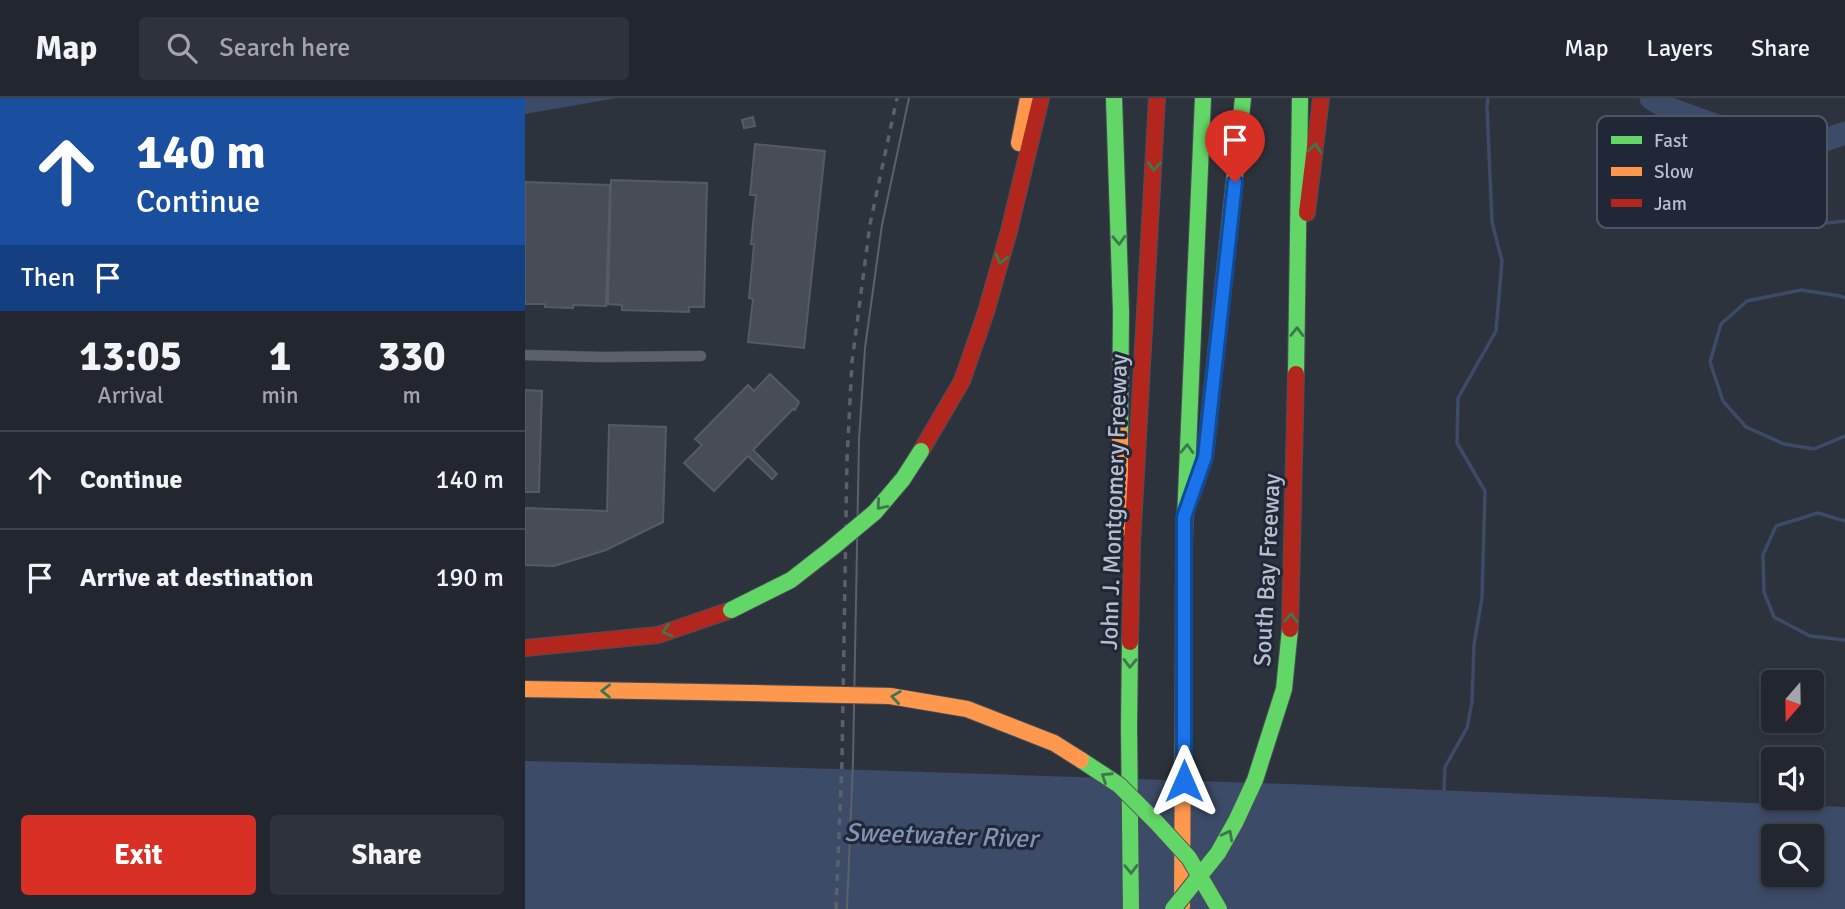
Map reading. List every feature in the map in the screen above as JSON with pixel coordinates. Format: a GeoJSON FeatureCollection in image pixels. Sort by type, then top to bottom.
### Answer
{"type":"FeatureCollection","features":[{"type":"Feature","properties":{"kind":"highway"},"geometry":{"type":"LineString","coordinates":[[1009,231],[1013,169],[1028,98]]}},
{"type":"Feature","properties":{"kind":"highway"},"geometry":{"type":"LineString","coordinates":[[525,648],[658,635],[731,610],[791,580],[875,512],[903,479],[963,381],[1009,231],[1041,98]]}},
{"type":"Feature","properties":{"kind":"highway"},"geometry":{"type":"LineString","coordinates":[[1114,98],[1121,312],[1120,501],[1132,544]]}},
{"type":"Feature","properties":{"kind":"highway","name":"John J. Montgomery Freeway"},"geometry":{"type":"LineString","coordinates":[[1131,909],[1129,727],[1132,544],[1157,98]]}},
{"type":"Feature","properties":{"kind":"highway"},"geometry":{"type":"LineString","coordinates":[[1182,909],[1184,517],[1203,98]]}},
{"type":"Feature","properties":{"kind":"highway"},"geometry":{"type":"LineString","coordinates":[[1184,517],[1205,457],[1243,98]]}},
{"type":"Feature","properties":{"kind":"highway"},"geometry":{"type":"LineString","coordinates":[[1298,289],[1300,98]]}},
{"type":"Feature","properties":{"kind":"highway"},"geometry":{"type":"LineString","coordinates":[[1298,289],[1321,98]]}},
{"type":"Feature","properties":{"kind":"highway","name":"South Bay Freeway"},"geometry":{"type":"LineString","coordinates":[[1173,909],[1218,853],[1236,821],[1255,780],[1284,689],[1291,624],[1298,289]]}},
{"type":"Feature","properties":{"kind":"highway"},"geometry":{"type":"LineString","coordinates":[[525,689],[890,696],[967,709],[1054,743],[1118,785],[1157,822],[1189,858],[1219,909]]}},
{"type":"Feature","properties":{"kind":"street"},"geometry":{"type":"LineString","coordinates":[[525,355],[701,356]]}},
{"type":"Feature","properties":{"kind":"water"},"geometry":{"type":"Polygon","coordinates":[[[525,98],[616,98],[525,114],[525,98]]]}},
{"type":"Feature","properties":{"kind":"water","name":"Sweetwater River"},"geometry":{"type":"Polygon","coordinates":[[[525,761],[1289,784],[1761,804],[1761,810],[1824,810],[1824,806],[1845,807],[1845,909],[525,909],[525,761]]]}},
{"type":"Feature","properties":{"kind":"building"},"geometry":{"type":"Polygon","coordinates":[[[753,117],[755,126],[744,128],[742,120],[753,117]]]}},
{"type":"Feature","properties":{"kind":"building"},"geometry":{"type":"Polygon","coordinates":[[[755,144],[825,151],[804,348],[748,342],[753,299],[749,298],[756,195],[750,195],[755,144]]]}},
{"type":"Feature","properties":{"kind":"building"},"geometry":{"type":"Polygon","coordinates":[[[611,180],[707,183],[704,307],[689,307],[689,312],[622,310],[622,305],[608,304],[611,180]]]}},
{"type":"Feature","properties":{"kind":"building"},"geometry":{"type":"Polygon","coordinates":[[[525,182],[610,185],[606,306],[573,305],[573,308],[525,304],[525,182]]]}},
{"type":"Feature","properties":{"kind":"building"},"geometry":{"type":"Polygon","coordinates":[[[770,374],[799,402],[795,410],[793,409],[753,450],[777,474],[772,479],[748,456],[714,491],[684,463],[702,445],[695,439],[748,385],[754,391],[770,374]]]}},
{"type":"Feature","properties":{"kind":"building"},"geometry":{"type":"Polygon","coordinates":[[[525,390],[542,391],[539,492],[525,492],[525,390]]]}},
{"type":"Feature","properties":{"kind":"building"},"geometry":{"type":"Polygon","coordinates":[[[609,425],[666,427],[663,522],[606,550],[554,566],[525,565],[525,508],[607,511],[609,425]]]}},
{"type":"Feature","properties":{"kind":"waterway"},"geometry":{"type":"LineString","coordinates":[[1444,790],[1445,767],[1467,728],[1472,702],[1474,645],[1482,598],[1485,491],[1457,443],[1458,398],[1496,331],[1502,261],[1492,222],[1488,98]]}},
{"type":"Feature","properties":{"kind":"waterway"},"geometry":{"type":"LineString","coordinates":[[1651,98],[1665,107],[1690,116]]}},
{"type":"Feature","properties":{"kind":"waterway"},"geometry":{"type":"LineString","coordinates":[[1827,139],[1845,133]]}},
{"type":"Feature","properties":{"kind":"waterway"},"geometry":{"type":"LineString","coordinates":[[1827,223],[1845,221]]}},
{"type":"Feature","properties":{"kind":"waterway"},"geometry":{"type":"LineString","coordinates":[[1845,298],[1801,290],[1747,301],[1721,324],[1710,362],[1723,401],[1746,427],[1784,444],[1814,449],[1845,436]]}},
{"type":"Feature","properties":{"kind":"waterway"},"geometry":{"type":"LineString","coordinates":[[1845,521],[1818,513],[1776,526],[1763,555],[1764,592],[1774,617],[1810,636],[1845,640]]}},
{"type":"Feature","properties":{"kind":"tram line"},"geometry":{"type":"LineString","coordinates":[[847,909],[853,761],[859,440],[865,348],[882,225],[909,98]]}},
{"type":"Feature","properties":{"kind":"railway"},"geometry":{"type":"LineString","coordinates":[[836,909],[842,761],[847,460],[852,362],[870,224],[897,98]]}},
{"type":"Feature","properties":{"kind":"traffic: fast"},"geometry":{"type":"LineString","coordinates":[[1114,98],[1121,312],[1120,434]]}},
{"type":"Feature","properties":{"kind":"traffic: fast"},"geometry":{"type":"LineString","coordinates":[[1184,543],[1203,98]]}},
{"type":"Feature","properties":{"kind":"traffic: fast"},"geometry":{"type":"LineString","coordinates":[[1191,497],[1205,457],[1243,98]]}},
{"type":"Feature","properties":{"kind":"traffic: fast"},"geometry":{"type":"LineString","coordinates":[[1296,374],[1300,98]]}},
{"type":"Feature","properties":{"kind":"traffic: fast"},"geometry":{"type":"LineString","coordinates":[[731,610],[791,580],[832,548],[875,512],[903,479],[921,451]]}},
{"type":"Feature","properties":{"kind":"traffic: fast"},"geometry":{"type":"LineString","coordinates":[[1173,909],[1218,853],[1255,780],[1284,689],[1290,629]]}},
{"type":"Feature","properties":{"kind":"traffic: fast"},"geometry":{"type":"LineString","coordinates":[[1130,642],[1131,909]]}},
{"type":"Feature","properties":{"kind":"traffic: fast"},"geometry":{"type":"LineString","coordinates":[[1081,760],[1119,785],[1157,823],[1189,858],[1219,909]]}},
{"type":"Feature","properties":{"kind":"traffic: slow"},"geometry":{"type":"LineString","coordinates":[[1019,143],[1028,98]]}},
{"type":"Feature","properties":{"kind":"traffic: slow"},"geometry":{"type":"LineString","coordinates":[[1120,434],[1120,501],[1127,527]]}},
{"type":"Feature","properties":{"kind":"traffic: slow"},"geometry":{"type":"LineString","coordinates":[[1182,906],[1184,543]]}},
{"type":"Feature","properties":{"kind":"traffic: slow"},"geometry":{"type":"LineString","coordinates":[[525,689],[699,692]]}},
{"type":"Feature","properties":{"kind":"traffic: slow"},"geometry":{"type":"LineString","coordinates":[[699,692],[890,696],[967,709],[1054,743],[1081,760]]}},
{"type":"Feature","properties":{"kind":"traffic: jam"},"geometry":{"type":"LineString","coordinates":[[921,451],[962,381],[986,312],[1009,231],[1041,98]]}},
{"type":"Feature","properties":{"kind":"traffic: jam"},"geometry":{"type":"LineString","coordinates":[[1130,642],[1132,544],[1157,98]]}},
{"type":"Feature","properties":{"kind":"traffic: jam"},"geometry":{"type":"LineString","coordinates":[[1307,213],[1321,98]]}},
{"type":"Feature","properties":{"kind":"traffic: jam"},"geometry":{"type":"LineString","coordinates":[[1290,629],[1296,374]]}},
{"type":"Feature","properties":{"kind":"traffic: jam"},"geometry":{"type":"LineString","coordinates":[[525,648],[658,635],[731,610]]}},
{"type":"Feature","properties":{"kind":"route"},"geometry":{"type":"LineString","coordinates":[[1184,781],[1184,517],[1205,457],[1235,182]]}}]}
